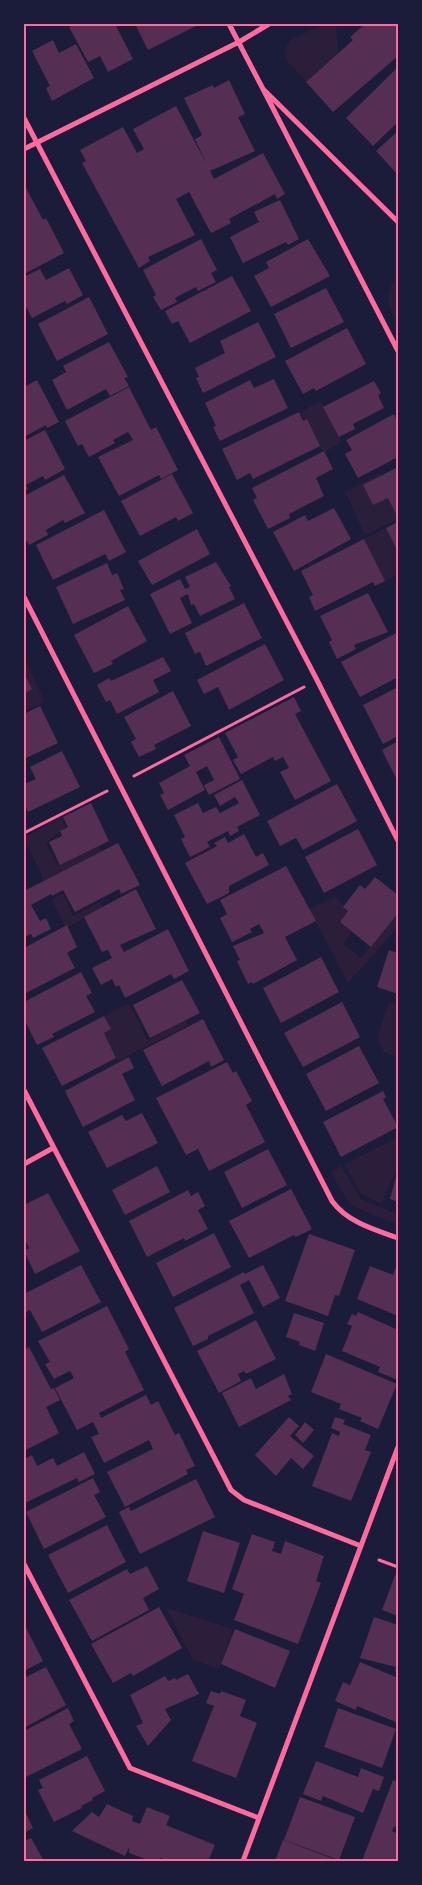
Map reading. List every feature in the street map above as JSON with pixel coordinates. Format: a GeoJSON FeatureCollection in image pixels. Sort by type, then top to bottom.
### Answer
{"type":"FeatureCollection","features":[{"type":"Feature","properties":{"kind":"street"},"geometry":{"type":"LineString","coordinates":[[229,24],[398,351]]}},
{"type":"Feature","properties":{"kind":"street"},"geometry":{"type":"LineString","coordinates":[[24,149],[239,42],[269,24]]}},
{"type":"Feature","properties":{"kind":"street"},"geometry":{"type":"LineString","coordinates":[[263,89],[398,222]]}},
{"type":"Feature","properties":{"kind":"street"},"geometry":{"type":"LineString","coordinates":[[24,118],[318,680],[398,841]]}},
{"type":"Feature","properties":{"kind":"street"},"geometry":{"type":"LineString","coordinates":[[24,597],[332,1202],[339,1211],[350,1218],[398,1238]]}},
{"type":"Feature","properties":{"kind":"street"},"geometry":{"type":"LineString","coordinates":[[24,1090],[231,1490],[244,1500],[360,1546]]}},
{"type":"Feature","properties":{"kind":"street"},"geometry":{"type":"LineString","coordinates":[[24,1164],[53,1148]]}},
{"type":"Feature","properties":{"kind":"street"},"geometry":{"type":"LineString","coordinates":[[243,1861],[398,1446]]}},
{"type":"Feature","properties":{"kind":"street"},"geometry":{"type":"LineString","coordinates":[[24,1564],[130,1768],[259,1818]]}},
{"type":"Feature","properties":{"kind":"path"},"geometry":{"type":"LineString","coordinates":[[24,833],[318,680]]}},
{"type":"Feature","properties":{"kind":"path"},"geometry":{"type":"LineString","coordinates":[[379,1560],[398,1567]]}},
{"type":"Feature","properties":{"kind":"shaded area"},"geometry":{"type":"Polygon","coordinates":[[[325,24],[336,24],[338,53],[306,82],[286,60],[284,49],[292,39],[325,24]]]}},
{"type":"Feature","properties":{"kind":"shaded area"},"geometry":{"type":"Polygon","coordinates":[[[398,276],[398,324],[389,305],[388,294],[398,276]]]}},
{"type":"Feature","properties":{"kind":"shaded area"},"geometry":{"type":"Polygon","coordinates":[[[321,401],[342,442],[323,453],[300,412],[321,401]]]}},
{"type":"Feature","properties":{"kind":"shaded area"},"geometry":{"type":"Polygon","coordinates":[[[379,474],[381,476],[363,486],[373,505],[388,498],[396,514],[398,513],[398,519],[365,535],[345,492],[379,474]]]}},
{"type":"Feature","properties":{"kind":"shaded area"},"geometry":{"type":"Polygon","coordinates":[[[386,528],[398,552],[398,574],[385,581],[364,539],[386,528]]]}},
{"type":"Feature","properties":{"kind":"shaded area"},"geometry":{"type":"Polygon","coordinates":[[[24,660],[45,702],[24,712],[24,660]]]}},
{"type":"Feature","properties":{"kind":"shaded area"},"geometry":{"type":"Polygon","coordinates":[[[61,817],[65,827],[46,843],[58,866],[99,846],[102,851],[44,881],[24,838],[61,817]]]}},
{"type":"Feature","properties":{"kind":"shaded area"},"geometry":{"type":"Polygon","coordinates":[[[63,894],[73,916],[100,902],[103,908],[66,928],[51,899],[63,894]]]}},
{"type":"Feature","properties":{"kind":"shaded area"},"geometry":{"type":"Polygon","coordinates":[[[334,897],[349,909],[340,922],[352,932],[343,944],[361,958],[398,913],[398,927],[348,983],[309,909],[334,897]]]}},
{"type":"Feature","properties":{"kind":"shaded area"},"geometry":{"type":"Polygon","coordinates":[[[389,1002],[398,1005],[398,1057],[384,1052],[377,1038],[389,1002]]]}},
{"type":"Feature","properties":{"kind":"shaded area"},"geometry":{"type":"Polygon","coordinates":[[[129,1003],[148,1040],[186,1020],[189,1025],[118,1061],[104,1033],[111,1029],[104,1016],[129,1003]]]}},
{"type":"Feature","properties":{"kind":"shaded area"},"geometry":{"type":"Polygon","coordinates":[[[398,1137],[398,1167],[381,1204],[360,1193],[345,1164],[398,1137]]]}},
{"type":"Feature","properties":{"kind":"shaded area"},"geometry":{"type":"Polygon","coordinates":[[[341,1166],[361,1199],[398,1214],[398,1225],[354,1207],[348,1201],[330,1172],[341,1166]]]}},
{"type":"Feature","properties":{"kind":"shaded area"},"geometry":{"type":"Polygon","coordinates":[[[166,1608],[233,1629],[219,1669],[193,1660],[166,1608]]]}},
{"type":"Feature","properties":{"kind":"building"},"geometry":{"type":"Polygon","coordinates":[[[76,24],[115,24],[133,59],[108,72],[100,56],[88,62],[69,27],[76,24]]]}},
{"type":"Feature","properties":{"kind":"building"},"geometry":{"type":"Polygon","coordinates":[[[135,24],[195,24],[196,26],[148,50],[135,24]]]}},
{"type":"Feature","properties":{"kind":"building"},"geometry":{"type":"Polygon","coordinates":[[[365,24],[398,24],[398,56],[333,112],[306,82],[353,40],[350,37],[365,24]]]}},
{"type":"Feature","properties":{"kind":"building"},"geometry":{"type":"Polygon","coordinates":[[[53,40],[59,53],[76,44],[94,78],[52,101],[46,88],[50,86],[32,51],[53,40]]]}},
{"type":"Feature","properties":{"kind":"building"},"geometry":{"type":"Polygon","coordinates":[[[398,67],[398,122],[373,146],[346,118],[398,67]]]}},
{"type":"Feature","properties":{"kind":"building"},"geometry":{"type":"Polygon","coordinates":[[[229,80],[245,114],[238,117],[255,151],[210,171],[214,179],[263,153],[285,194],[277,199],[275,194],[229,219],[231,223],[211,233],[189,192],[176,199],[195,235],[148,257],[150,261],[139,268],[82,163],[86,161],[80,150],[123,127],[137,153],[144,149],[133,129],[176,106],[207,165],[195,139],[202,135],[184,98],[213,85],[214,88],[229,80]]]}},
{"type":"Feature","properties":{"kind":"building"},"geometry":{"type":"Polygon","coordinates":[[[398,131],[398,175],[376,151],[398,131]]]}},
{"type":"Feature","properties":{"kind":"building"},"geometry":{"type":"Polygon","coordinates":[[[26,188],[43,220],[46,218],[64,253],[24,274],[24,190],[26,188]]]}},
{"type":"Feature","properties":{"kind":"building"},"geometry":{"type":"Polygon","coordinates":[[[280,200],[299,239],[288,245],[286,242],[243,263],[230,237],[259,222],[254,212],[280,200]]]}},
{"type":"Feature","properties":{"kind":"building"},"geometry":{"type":"Polygon","coordinates":[[[201,239],[217,270],[211,273],[216,282],[198,291],[196,287],[175,298],[177,302],[161,310],[153,297],[156,295],[143,270],[201,239]]]}},
{"type":"Feature","properties":{"kind":"building"},"geometry":{"type":"Polygon","coordinates":[[[308,239],[330,276],[271,307],[254,276],[269,268],[266,262],[308,239]]]}},
{"type":"Feature","properties":{"kind":"building"},"geometry":{"type":"Polygon","coordinates":[[[69,268],[83,295],[67,304],[65,301],[32,318],[24,303],[24,277],[40,269],[46,280],[69,268]]]}},
{"type":"Feature","properties":{"kind":"building"},"geometry":{"type":"Polygon","coordinates":[[[232,276],[251,311],[190,343],[178,321],[172,324],[165,311],[232,276]]]}},
{"type":"Feature","properties":{"kind":"building"},"geometry":{"type":"Polygon","coordinates":[[[326,288],[344,322],[291,348],[274,314],[326,288]]]}},
{"type":"Feature","properties":{"kind":"building"},"geometry":{"type":"Polygon","coordinates":[[[89,297],[108,334],[57,361],[38,324],[89,297]]]}},
{"type":"Feature","properties":{"kind":"building"},"geometry":{"type":"Polygon","coordinates":[[[258,322],[276,357],[203,393],[196,378],[199,377],[195,368],[225,353],[220,341],[258,322]]]}},
{"type":"Feature","properties":{"kind":"building"},"geometry":{"type":"Polygon","coordinates":[[[347,328],[366,364],[316,391],[314,388],[303,394],[285,361],[347,328]]]}},
{"type":"Feature","properties":{"kind":"building"},"geometry":{"type":"Polygon","coordinates":[[[109,342],[128,377],[124,378],[129,386],[110,396],[106,389],[67,410],[52,380],[66,372],[63,366],[109,342]]]}},
{"type":"Feature","properties":{"kind":"building"},"geometry":{"type":"Polygon","coordinates":[[[274,379],[288,408],[220,441],[213,427],[216,426],[205,403],[250,380],[254,388],[274,379]]]}},
{"type":"Feature","properties":{"kind":"building"},"geometry":{"type":"Polygon","coordinates":[[[37,380],[59,422],[47,428],[46,425],[24,437],[24,387],[37,380]]]}},
{"type":"Feature","properties":{"kind":"building"},"geometry":{"type":"Polygon","coordinates":[[[374,381],[381,393],[378,395],[384,408],[353,424],[355,429],[339,437],[323,407],[374,381]]]}},
{"type":"Feature","properties":{"kind":"building"},"geometry":{"type":"Polygon","coordinates":[[[129,387],[151,430],[156,427],[178,470],[161,479],[159,475],[119,496],[98,457],[133,440],[128,432],[113,440],[115,443],[89,457],[82,444],[78,446],[65,421],[129,387]]]}},
{"type":"Feature","properties":{"kind":"building"},"geometry":{"type":"Polygon","coordinates":[[[299,412],[303,421],[307,419],[320,446],[253,479],[250,473],[237,480],[222,449],[299,412]]]}},
{"type":"Feature","properties":{"kind":"building"},"geometry":{"type":"Polygon","coordinates":[[[394,414],[398,423],[398,457],[358,478],[345,454],[352,450],[346,440],[394,414]]]}},
{"type":"Feature","properties":{"kind":"building"},"geometry":{"type":"Polygon","coordinates":[[[45,430],[65,469],[45,480],[43,476],[26,485],[28,489],[24,491],[24,441],[45,430]]]}},
{"type":"Feature","properties":{"kind":"building"},"geometry":{"type":"Polygon","coordinates":[[[324,451],[333,469],[316,478],[324,496],[289,514],[290,518],[268,529],[253,500],[257,498],[252,488],[324,451]]]}},
{"type":"Feature","properties":{"kind":"building"},"geometry":{"type":"Polygon","coordinates":[[[398,467],[398,513],[396,514],[388,498],[373,505],[363,485],[398,467]]]}},
{"type":"Feature","properties":{"kind":"building"},"geometry":{"type":"Polygon","coordinates":[[[172,474],[193,513],[178,521],[176,517],[140,536],[121,501],[172,474]]]}},
{"type":"Feature","properties":{"kind":"building"},"geometry":{"type":"Polygon","coordinates":[[[64,475],[85,513],[65,523],[63,520],[46,530],[48,535],[29,545],[24,536],[24,496],[64,475]]]}},
{"type":"Feature","properties":{"kind":"building"},"geometry":{"type":"Polygon","coordinates":[[[334,508],[351,539],[294,571],[273,532],[305,515],[308,521],[334,508]]]}},
{"type":"Feature","properties":{"kind":"building"},"geometry":{"type":"Polygon","coordinates":[[[104,510],[126,552],[109,561],[105,554],[53,580],[36,545],[104,510]]]}},
{"type":"Feature","properties":{"kind":"building"},"geometry":{"type":"Polygon","coordinates":[[[398,522],[398,552],[386,528],[398,522]]]}},
{"type":"Feature","properties":{"kind":"building"},"geometry":{"type":"Polygon","coordinates":[[[197,529],[210,554],[152,585],[138,561],[197,529]]]}},
{"type":"Feature","properties":{"kind":"building"},"geometry":{"type":"Polygon","coordinates":[[[364,539],[385,581],[375,586],[373,582],[315,611],[309,597],[313,595],[301,571],[364,539]]]}},
{"type":"Feature","properties":{"kind":"building"},"geometry":{"type":"Polygon","coordinates":[[[216,562],[231,586],[229,587],[235,599],[200,616],[194,604],[191,605],[188,594],[180,598],[192,623],[170,634],[150,594],[180,579],[185,589],[190,587],[185,577],[216,562]]]}},
{"type":"Feature","properties":{"kind":"building"},"geometry":{"type":"Polygon","coordinates":[[[107,563],[112,575],[117,573],[124,589],[120,590],[125,600],[73,624],[56,587],[107,563]]]}},
{"type":"Feature","properties":{"kind":"building"},"geometry":{"type":"Polygon","coordinates":[[[368,593],[388,632],[354,645],[356,649],[337,659],[329,642],[332,640],[320,616],[368,593]]]}},
{"type":"Feature","properties":{"kind":"building"},"geometry":{"type":"Polygon","coordinates":[[[244,603],[262,638],[206,666],[200,652],[195,654],[185,633],[244,603]]]}},
{"type":"Feature","properties":{"kind":"building"},"geometry":{"type":"Polygon","coordinates":[[[128,606],[147,641],[111,661],[113,664],[94,673],[74,635],[128,606]]]}},
{"type":"Feature","properties":{"kind":"building"},"geometry":{"type":"Polygon","coordinates":[[[398,632],[398,677],[360,697],[341,662],[398,632]]]}},
{"type":"Feature","properties":{"kind":"building"},"geometry":{"type":"Polygon","coordinates":[[[265,644],[284,680],[229,710],[218,687],[204,694],[197,680],[265,644]]]}},
{"type":"Feature","properties":{"kind":"building"},"geometry":{"type":"Polygon","coordinates":[[[163,657],[171,671],[153,680],[159,692],[117,714],[110,700],[106,702],[97,685],[109,678],[111,681],[163,657]]]}},
{"type":"Feature","properties":{"kind":"building"},"geometry":{"type":"Polygon","coordinates":[[[24,673],[32,689],[24,694],[24,673]]]}},
{"type":"Feature","properties":{"kind":"building"},"geometry":{"type":"Polygon","coordinates":[[[398,687],[398,736],[383,744],[363,705],[398,687]]]}},
{"type":"Feature","properties":{"kind":"building"},"geometry":{"type":"Polygon","coordinates":[[[173,691],[191,726],[154,745],[156,749],[139,757],[131,742],[136,739],[124,717],[173,691]]]}},
{"type":"Feature","properties":{"kind":"building"},"geometry":{"type":"Polygon","coordinates":[[[294,697],[301,711],[295,714],[331,781],[295,800],[280,772],[289,768],[283,757],[275,761],[273,757],[241,774],[233,760],[238,757],[225,733],[294,697]]]}},
{"type":"Feature","properties":{"kind":"building"},"geometry":{"type":"Polygon","coordinates":[[[40,706],[58,743],[24,759],[24,714],[40,706]]]}},
{"type":"Feature","properties":{"kind":"building"},"geometry":{"type":"Polygon","coordinates":[[[219,737],[240,779],[209,795],[204,785],[214,780],[207,766],[196,772],[205,790],[168,810],[160,795],[164,793],[159,783],[190,766],[184,755],[219,737]]]}},
{"type":"Feature","properties":{"kind":"building"},"geometry":{"type":"Polygon","coordinates":[[[398,741],[398,782],[382,750],[398,741]]]}},
{"type":"Feature","properties":{"kind":"building"},"geometry":{"type":"Polygon","coordinates":[[[62,751],[80,787],[28,812],[24,803],[24,784],[36,779],[30,767],[62,751]]]}},
{"type":"Feature","properties":{"kind":"building"},"geometry":{"type":"Polygon","coordinates":[[[242,780],[260,815],[237,827],[239,831],[230,836],[228,831],[207,842],[210,847],[190,857],[181,839],[185,837],[174,815],[198,803],[203,813],[216,807],[220,813],[239,803],[235,797],[220,806],[214,795],[242,780]]]}},
{"type":"Feature","properties":{"kind":"building"},"geometry":{"type":"Polygon","coordinates":[[[337,784],[357,821],[303,850],[296,838],[280,846],[267,821],[337,784]]]}},
{"type":"Feature","properties":{"kind":"building"},"geometry":{"type":"Polygon","coordinates":[[[91,803],[109,841],[60,865],[49,842],[62,836],[60,831],[68,827],[63,817],[91,803]]]}},
{"type":"Feature","properties":{"kind":"building"},"geometry":{"type":"Polygon","coordinates":[[[358,829],[377,865],[324,893],[305,857],[358,829]]]}},
{"type":"Feature","properties":{"kind":"building"},"geometry":{"type":"Polygon","coordinates":[[[244,834],[256,857],[263,853],[269,865],[229,886],[229,893],[207,904],[185,863],[217,846],[214,843],[225,837],[228,843],[244,834]]]}},
{"type":"Feature","properties":{"kind":"building"},"geometry":{"type":"Polygon","coordinates":[[[118,843],[140,885],[121,894],[119,889],[75,912],[63,890],[52,896],[51,894],[31,905],[40,921],[46,918],[51,929],[33,938],[31,934],[24,937],[24,891],[118,843]]]}},
{"type":"Feature","properties":{"kind":"building"},"geometry":{"type":"Polygon","coordinates":[[[286,866],[316,921],[285,937],[297,960],[253,984],[252,982],[248,984],[237,961],[240,960],[233,946],[264,933],[259,924],[250,929],[252,932],[232,942],[220,918],[227,914],[220,900],[286,866]]]}},
{"type":"Feature","properties":{"kind":"building"},"geometry":{"type":"Polygon","coordinates":[[[375,877],[398,895],[398,913],[371,947],[340,922],[348,911],[343,907],[360,885],[365,889],[375,877]]]}},
{"type":"Feature","properties":{"kind":"building"},"geometry":{"type":"Polygon","coordinates":[[[136,889],[156,929],[120,945],[124,952],[168,929],[189,971],[174,979],[171,974],[125,998],[119,985],[116,987],[112,979],[101,985],[92,968],[112,958],[108,950],[102,952],[84,917],[136,889]]]}},
{"type":"Feature","properties":{"kind":"building"},"geometry":{"type":"Polygon","coordinates":[[[67,925],[77,947],[67,953],[75,968],[24,994],[24,948],[67,925]]]}},
{"type":"Feature","properties":{"kind":"building"},"geometry":{"type":"Polygon","coordinates":[[[389,950],[398,953],[398,994],[377,987],[389,950]]]}},
{"type":"Feature","properties":{"kind":"building"},"geometry":{"type":"Polygon","coordinates":[[[321,957],[339,992],[281,1023],[263,988],[321,957]]]}},
{"type":"Feature","properties":{"kind":"building"},"geometry":{"type":"Polygon","coordinates":[[[81,972],[92,993],[86,996],[95,1012],[52,1034],[54,1037],[37,1045],[24,1019],[26,1013],[24,1002],[81,972]]]}},
{"type":"Feature","properties":{"kind":"building"},"geometry":{"type":"Polygon","coordinates":[[[182,980],[200,1013],[150,1038],[133,1005],[182,980]]]}},
{"type":"Feature","properties":{"kind":"building"},"geometry":{"type":"Polygon","coordinates":[[[342,1002],[360,1037],[303,1067],[284,1033],[342,1002]]]}},
{"type":"Feature","properties":{"kind":"building"},"geometry":{"type":"Polygon","coordinates":[[[104,1016],[111,1029],[104,1033],[116,1058],[62,1086],[42,1048],[104,1016]]]}},
{"type":"Feature","properties":{"kind":"building"},"geometry":{"type":"Polygon","coordinates":[[[203,1019],[224,1060],[211,1067],[209,1061],[162,1086],[143,1050],[203,1019]]]}},
{"type":"Feature","properties":{"kind":"building"},"geometry":{"type":"Polygon","coordinates":[[[359,1046],[379,1083],[326,1111],[306,1074],[359,1046]]]}},
{"type":"Feature","properties":{"kind":"building"},"geometry":{"type":"Polygon","coordinates":[[[129,1057],[134,1068],[122,1074],[135,1100],[83,1127],[65,1091],[129,1057]]]}},
{"type":"Feature","properties":{"kind":"building"},"geometry":{"type":"Polygon","coordinates":[[[227,1062],[233,1073],[236,1071],[252,1101],[246,1105],[265,1142],[209,1171],[198,1149],[186,1155],[156,1098],[227,1062]]]}},
{"type":"Feature","properties":{"kind":"building"},"geometry":{"type":"Polygon","coordinates":[[[383,1091],[386,1097],[383,1099],[398,1127],[341,1157],[323,1122],[383,1091]]]}},
{"type":"Feature","properties":{"kind":"building"},"geometry":{"type":"Polygon","coordinates":[[[142,1113],[158,1143],[107,1168],[88,1132],[122,1115],[126,1121],[142,1113]]]}},
{"type":"Feature","properties":{"kind":"building"},"geometry":{"type":"Polygon","coordinates":[[[268,1149],[287,1185],[242,1208],[224,1172],[268,1149]]]}},
{"type":"Feature","properties":{"kind":"building"},"geometry":{"type":"Polygon","coordinates":[[[157,1166],[170,1192],[125,1215],[112,1190],[157,1166]]]}},
{"type":"Feature","properties":{"kind":"building"},"geometry":{"type":"Polygon","coordinates":[[[396,1177],[398,1178],[398,1202],[390,1199],[396,1177]]]}},
{"type":"Feature","properties":{"kind":"building"},"geometry":{"type":"Polygon","coordinates":[[[291,1189],[312,1229],[296,1237],[294,1235],[249,1258],[229,1221],[291,1189]]]}},
{"type":"Feature","properties":{"kind":"building"},"geometry":{"type":"Polygon","coordinates":[[[188,1190],[191,1196],[198,1192],[205,1206],[198,1210],[208,1229],[185,1241],[184,1238],[147,1257],[129,1221],[188,1190]]]}},
{"type":"Feature","properties":{"kind":"building"},"geometry":{"type":"Polygon","coordinates":[[[48,1193],[80,1251],[35,1274],[24,1251],[29,1248],[24,1238],[24,1205],[48,1193]]]}},
{"type":"Feature","properties":{"kind":"building"},"geometry":{"type":"Polygon","coordinates":[[[214,1233],[231,1267],[173,1297],[156,1263],[214,1233]]]}},
{"type":"Feature","properties":{"kind":"building"},"geometry":{"type":"Polygon","coordinates":[[[309,1234],[355,1250],[339,1296],[335,1295],[328,1316],[285,1301],[309,1234]]]}},
{"type":"Feature","properties":{"kind":"building"},"geometry":{"type":"Polygon","coordinates":[[[81,1265],[101,1302],[42,1332],[30,1310],[24,1313],[24,1294],[81,1265]]]}},
{"type":"Feature","properties":{"kind":"building"},"geometry":{"type":"Polygon","coordinates":[[[263,1265],[280,1298],[263,1307],[249,1280],[240,1285],[254,1313],[208,1336],[208,1339],[193,1346],[174,1308],[244,1272],[245,1274],[263,1265]]]}},
{"type":"Feature","properties":{"kind":"building"},"geometry":{"type":"Polygon","coordinates":[[[370,1266],[393,1275],[396,1267],[398,1268],[398,1316],[357,1299],[370,1266]]]}},
{"type":"Feature","properties":{"kind":"building"},"geometry":{"type":"Polygon","coordinates":[[[107,1306],[129,1349],[125,1352],[144,1390],[99,1413],[101,1418],[146,1395],[151,1405],[158,1401],[175,1435],[179,1433],[195,1466],[186,1470],[188,1474],[125,1507],[107,1472],[153,1449],[149,1440],[104,1463],[91,1437],[99,1434],[93,1422],[77,1430],[55,1388],[74,1378],[70,1371],[54,1379],[45,1364],[50,1362],[38,1341],[107,1306]]]}},
{"type":"Feature","properties":{"kind":"building"},"geometry":{"type":"Polygon","coordinates":[[[358,1312],[398,1330],[398,1380],[378,1372],[380,1367],[342,1351],[352,1326],[347,1324],[352,1314],[356,1316],[358,1312]]]}},
{"type":"Feature","properties":{"kind":"building"},"geometry":{"type":"Polygon","coordinates":[[[294,1313],[324,1323],[315,1351],[299,1345],[300,1342],[286,1337],[294,1313]]]}},
{"type":"Feature","properties":{"kind":"building"},"geometry":{"type":"Polygon","coordinates":[[[256,1320],[276,1359],[246,1374],[244,1371],[238,1374],[241,1381],[219,1393],[197,1351],[256,1320]]]}},
{"type":"Feature","properties":{"kind":"building"},"geometry":{"type":"Polygon","coordinates":[[[29,1347],[51,1389],[54,1388],[60,1400],[46,1407],[59,1433],[24,1451],[24,1350],[29,1347]]]}},
{"type":"Feature","properties":{"kind":"building"},"geometry":{"type":"Polygon","coordinates":[[[326,1354],[397,1384],[378,1429],[360,1421],[362,1418],[339,1409],[341,1404],[311,1392],[326,1354]]]}},
{"type":"Feature","properties":{"kind":"building"},"geometry":{"type":"Polygon","coordinates":[[[284,1374],[292,1394],[288,1396],[291,1400],[239,1427],[222,1393],[251,1378],[256,1389],[284,1374]]]}},
{"type":"Feature","properties":{"kind":"building"},"geometry":{"type":"Polygon","coordinates":[[[289,1417],[299,1426],[290,1436],[314,1456],[303,1469],[291,1458],[276,1476],[255,1455],[289,1417]]]}},
{"type":"Feature","properties":{"kind":"building"},"geometry":{"type":"Polygon","coordinates":[[[335,1417],[345,1420],[343,1424],[371,1435],[365,1450],[371,1452],[351,1501],[312,1486],[332,1433],[339,1436],[340,1432],[331,1428],[335,1417]]]}},
{"type":"Feature","properties":{"kind":"building"},"geometry":{"type":"Polygon","coordinates":[[[305,1422],[314,1430],[303,1443],[295,1435],[305,1422]]]}},
{"type":"Feature","properties":{"kind":"building"},"geometry":{"type":"Polygon","coordinates":[[[84,1452],[95,1474],[79,1482],[77,1478],[25,1503],[24,1459],[32,1455],[37,1466],[53,1458],[57,1466],[84,1452]]]}},
{"type":"Feature","properties":{"kind":"building"},"geometry":{"type":"Polygon","coordinates":[[[93,1478],[100,1492],[94,1495],[106,1517],[44,1549],[26,1512],[93,1478]]]}},
{"type":"Feature","properties":{"kind":"building"},"geometry":{"type":"Polygon","coordinates":[[[196,1479],[215,1517],[140,1554],[119,1512],[129,1507],[131,1511],[196,1479]]]}},
{"type":"Feature","properties":{"kind":"building"},"geometry":{"type":"Polygon","coordinates":[[[107,1525],[126,1562],[68,1593],[48,1555],[107,1525]]]}},
{"type":"Feature","properties":{"kind":"building"},"geometry":{"type":"Polygon","coordinates":[[[203,1531],[240,1543],[224,1593],[187,1581],[203,1531]]]}},
{"type":"Feature","properties":{"kind":"building"},"geometry":{"type":"Polygon","coordinates":[[[252,1534],[275,1542],[272,1551],[281,1554],[285,1541],[324,1556],[316,1581],[321,1583],[298,1644],[234,1620],[244,1594],[232,1589],[252,1534]]]}},
{"type":"Feature","properties":{"kind":"building"},"geometry":{"type":"Polygon","coordinates":[[[147,1566],[159,1589],[143,1598],[149,1610],[92,1641],[69,1600],[127,1569],[130,1574],[147,1566]]]}},
{"type":"Feature","properties":{"kind":"building"},"geometry":{"type":"Polygon","coordinates":[[[396,1573],[398,1574],[398,1616],[382,1610],[396,1573]]]}},
{"type":"Feature","properties":{"kind":"building"},"geometry":{"type":"Polygon","coordinates":[[[159,1607],[182,1648],[133,1676],[131,1673],[113,1683],[91,1644],[159,1607]]]}},
{"type":"Feature","properties":{"kind":"building"},"geometry":{"type":"Polygon","coordinates":[[[374,1617],[398,1625],[398,1673],[395,1671],[396,1667],[360,1658],[374,1617]]]}},
{"type":"Feature","properties":{"kind":"building"},"geometry":{"type":"Polygon","coordinates":[[[24,1624],[43,1661],[24,1671],[24,1624]]]}},
{"type":"Feature","properties":{"kind":"building"},"geometry":{"type":"Polygon","coordinates":[[[235,1629],[290,1651],[275,1688],[221,1664],[235,1629]]]}},
{"type":"Feature","properties":{"kind":"building"},"geometry":{"type":"Polygon","coordinates":[[[360,1662],[398,1678],[398,1723],[357,1706],[356,1710],[335,1701],[343,1682],[350,1685],[360,1662]]]}},
{"type":"Feature","properties":{"kind":"building"},"geometry":{"type":"Polygon","coordinates":[[[46,1667],[66,1705],[24,1728],[24,1678],[46,1667]]]}},
{"type":"Feature","properties":{"kind":"building"},"geometry":{"type":"Polygon","coordinates":[[[188,1674],[199,1694],[165,1709],[171,1720],[148,1746],[136,1726],[143,1723],[130,1695],[165,1676],[168,1681],[175,1678],[176,1680],[188,1674]]]}},
{"type":"Feature","properties":{"kind":"building"},"geometry":{"type":"Polygon","coordinates":[[[211,1691],[220,1694],[221,1691],[246,1700],[240,1716],[257,1723],[236,1778],[192,1761],[214,1706],[206,1703],[211,1691]]]}},
{"type":"Feature","properties":{"kind":"building"},"geometry":{"type":"Polygon","coordinates":[[[68,1708],[74,1721],[69,1724],[82,1749],[24,1778],[24,1731],[68,1708]]]}},
{"type":"Feature","properties":{"kind":"building"},"geometry":{"type":"Polygon","coordinates":[[[338,1708],[396,1729],[382,1768],[324,1747],[338,1708]]]}},
{"type":"Feature","properties":{"kind":"building"},"geometry":{"type":"Polygon","coordinates":[[[87,1756],[105,1791],[81,1806],[82,1808],[54,1822],[38,1790],[43,1788],[39,1780],[87,1756]]]}},
{"type":"Feature","properties":{"kind":"building"},"geometry":{"type":"Polygon","coordinates":[[[316,1761],[358,1777],[361,1768],[384,1777],[379,1791],[373,1789],[363,1813],[323,1796],[321,1801],[303,1794],[316,1761]]]}},
{"type":"Feature","properties":{"kind":"building"},"geometry":{"type":"Polygon","coordinates":[[[393,1780],[398,1782],[398,1828],[394,1826],[392,1831],[398,1834],[398,1861],[362,1861],[393,1780]]]}},
{"type":"Feature","properties":{"kind":"building"},"geometry":{"type":"Polygon","coordinates":[[[300,1797],[355,1817],[339,1860],[284,1840],[300,1797]]]}},
{"type":"Feature","properties":{"kind":"building"},"geometry":{"type":"Polygon","coordinates":[[[107,1804],[133,1816],[132,1821],[140,1824],[147,1807],[170,1816],[166,1825],[215,1845],[208,1861],[169,1861],[160,1858],[159,1861],[151,1861],[129,1853],[129,1847],[125,1856],[72,1831],[92,1812],[99,1817],[107,1804]]]}},
{"type":"Feature","properties":{"kind":"building"},"geometry":{"type":"Polygon","coordinates":[[[24,1809],[33,1828],[24,1833],[24,1809]]]}},
{"type":"Feature","properties":{"kind":"building"},"geometry":{"type":"Polygon","coordinates":[[[31,1838],[44,1861],[24,1861],[24,1841],[31,1838]]]}},
{"type":"Feature","properties":{"kind":"building"},"geometry":{"type":"Polygon","coordinates":[[[283,1840],[339,1861],[275,1861],[283,1840]]]}}]}
